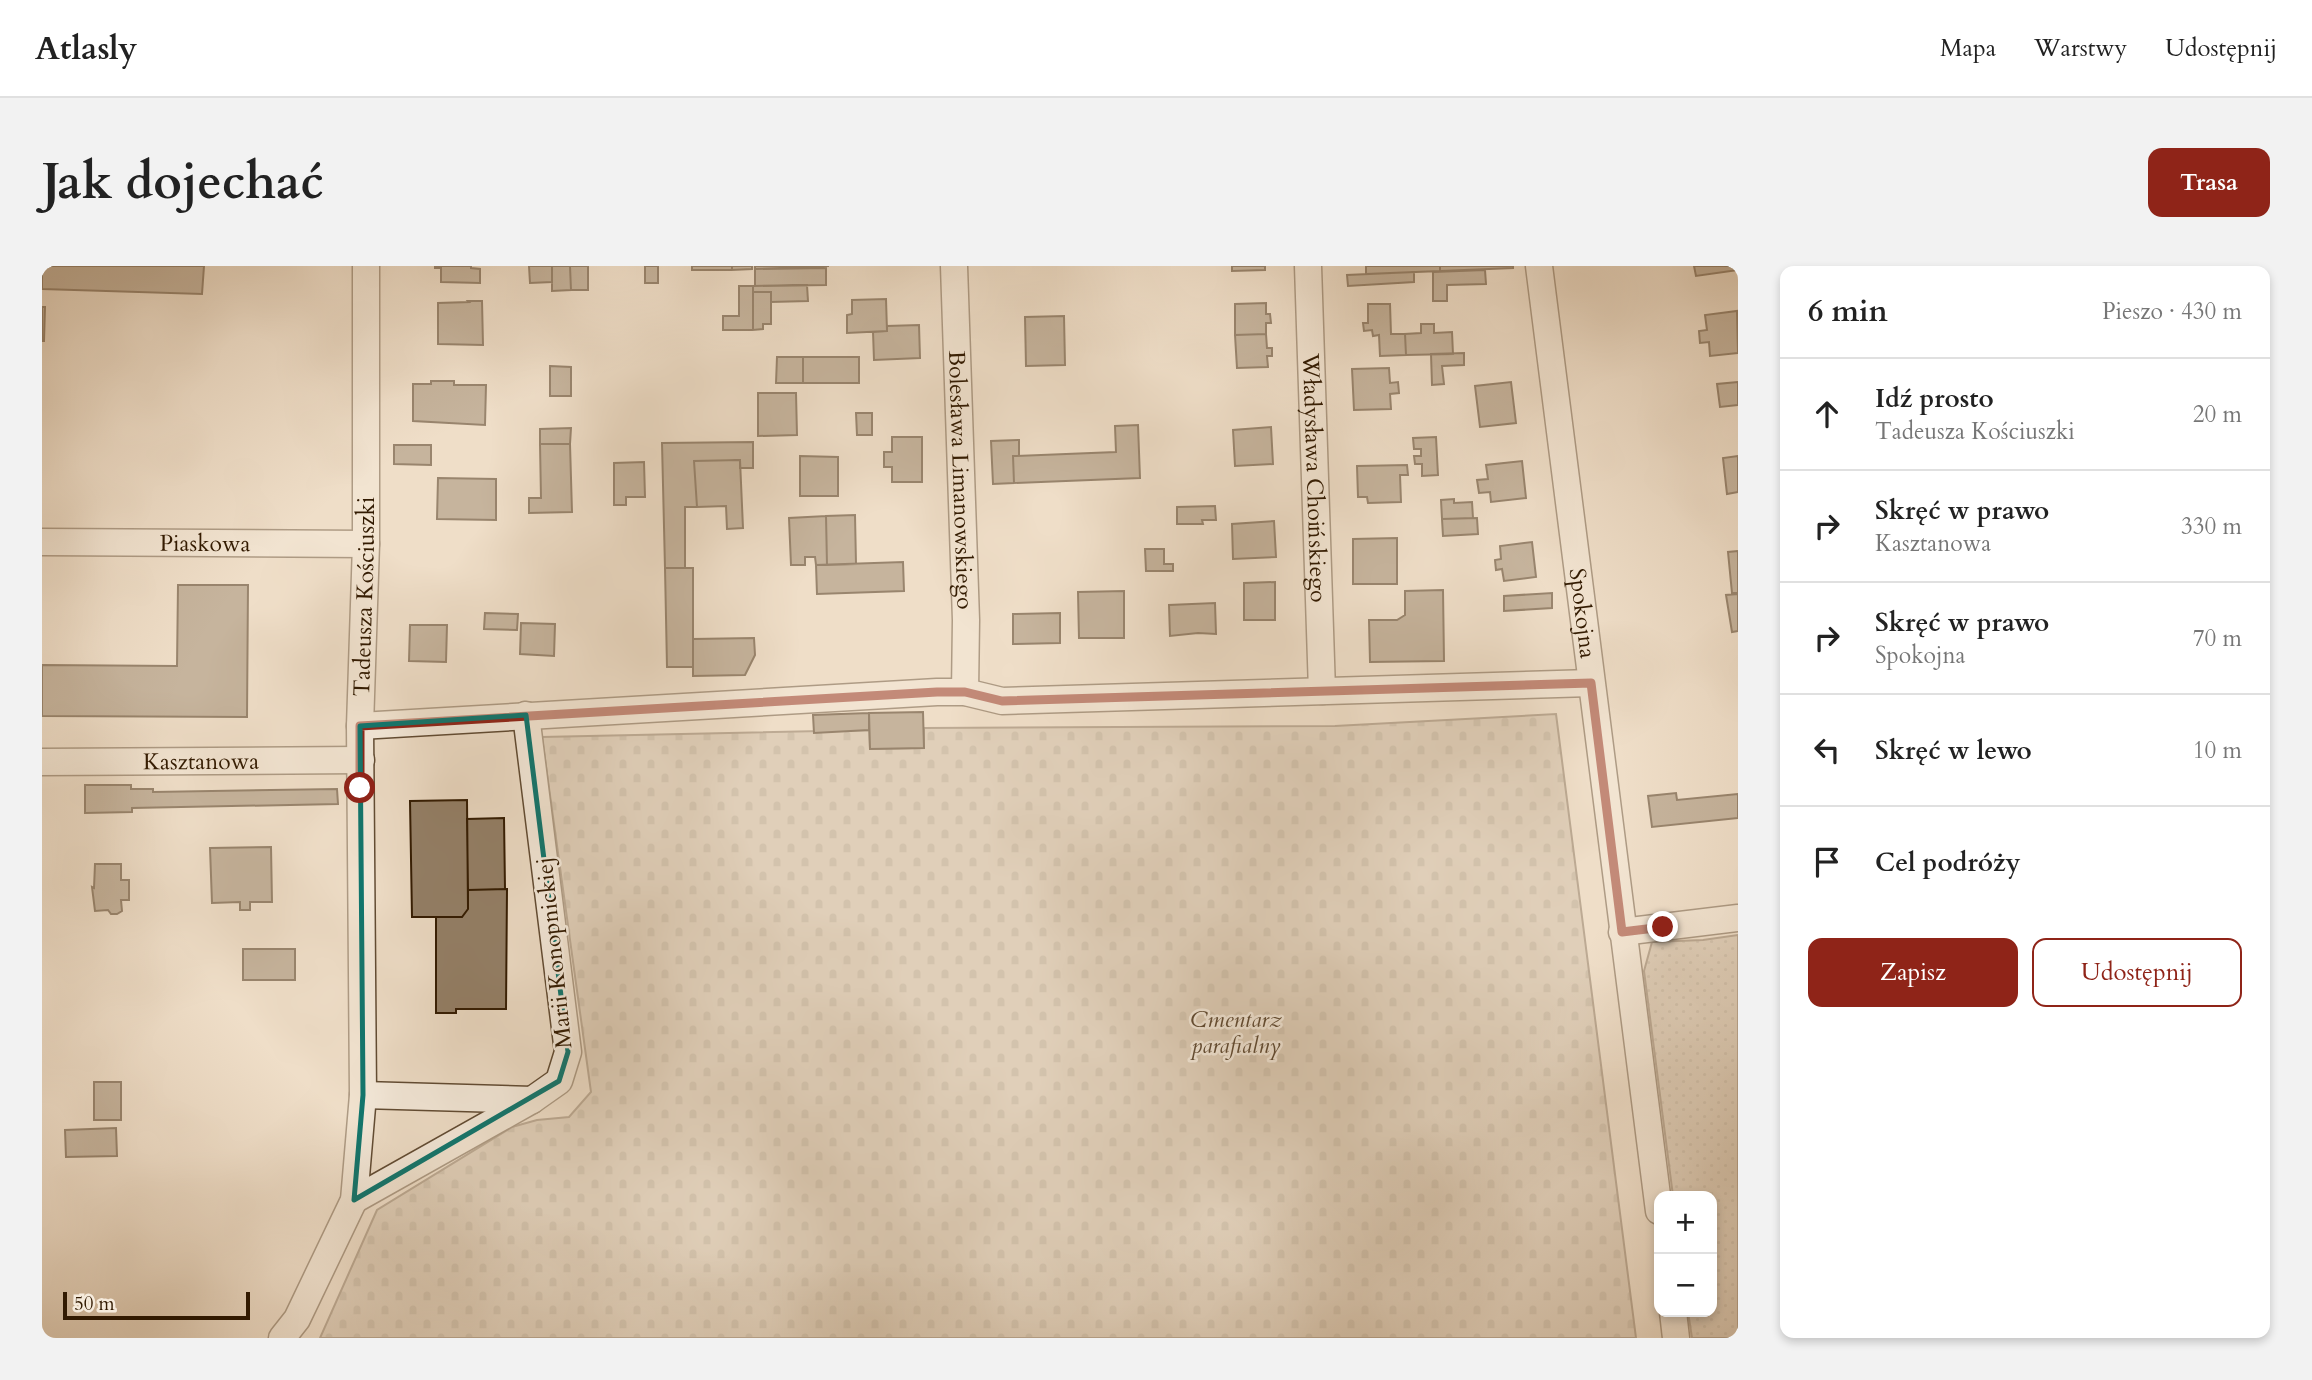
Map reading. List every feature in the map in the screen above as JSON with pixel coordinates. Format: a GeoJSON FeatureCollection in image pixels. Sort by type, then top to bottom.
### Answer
{"type":"FeatureCollection","features":[{"type":"Feature","properties":{"kind":"street","name":"Tadeusza Kościuszki"},"geometry":{"type":"LineString","coordinates":[[363,1095],[360,726],[366,544],[366,266]]}},
{"type":"Feature","properties":{"kind":"street","name":"Bolesława Limanowskiego"},"geometry":{"type":"LineString","coordinates":[[954,266],[966,620],[965,692]]}},
{"type":"Feature","properties":{"kind":"street","name":"Władysława Choińskiego"},"geometry":{"type":"LineString","coordinates":[[1308,266],[1322,691]]}},
{"type":"Feature","properties":{"kind":"street","name":"Spokojna"},"geometry":{"type":"LineString","coordinates":[[1539,266],[1656,1191]]}},
{"type":"Feature","properties":{"kind":"street","name":"Piaskowa"},"geometry":{"type":"LineString","coordinates":[[42,542],[366,544]]}},
{"type":"Feature","properties":{"kind":"street"},"geometry":{"type":"LineString","coordinates":[[360,726],[965,692],[1002,701],[1591,683]]}},
{"type":"Feature","properties":{"kind":"street","name":"Marii Konopnickiej"},"geometry":{"type":"LineString","coordinates":[[354,1200],[532,1100],[559,1081],[568,1052],[526,715]]}},
{"type":"Feature","properties":{"kind":"street","name":"Kasztanowa"},"geometry":{"type":"LineString","coordinates":[[42,762],[360,760]]}},
{"type":"Feature","properties":{"kind":"street"},"geometry":{"type":"LineString","coordinates":[[1622,932],[1738,918]]}},
{"type":"Feature","properties":{"kind":"street"},"geometry":{"type":"LineString","coordinates":[[282,1338],[297,1319],[354,1200],[363,1095],[532,1100]]}},
{"type":"Feature","properties":{"kind":"street"},"geometry":{"type":"LineString","coordinates":[[1674,1317],[1676,1338]]}},
{"type":"Feature","properties":{"kind":"highlighted area"},"geometry":{"type":"Polygon","coordinates":[[[526,715],[568,1052],[559,1081],[354,1200],[363,1095],[360,726],[526,715]]]}},
{"type":"Feature","properties":{"kind":"green space","name":"Cmentarz parafialny"},"geometry":{"type":"Polygon","coordinates":[[[1556,714],[1636,1338],[320,1338],[377,1210],[512,1127],[537,1120],[569,1117],[591,1092],[542,737],[869,730],[870,749],[924,748],[924,728],[1335,726],[1556,714]]]}},
{"type":"Feature","properties":{"kind":"green space"},"geometry":{"type":"Polygon","coordinates":[[[1738,935],[1738,1338],[1692,1338],[1689,1317],[1717,1317],[1717,1191],[1672,1191],[1644,971],[1652,942],[1703,940],[1738,935]]]}},
{"type":"Feature","properties":{"kind":"building"},"geometry":{"type":"Polygon","coordinates":[[[42,266],[204,266],[202,294],[42,289],[42,266]]]}},
{"type":"Feature","properties":{"kind":"building"},"geometry":{"type":"Polygon","coordinates":[[[435,266],[471,266],[480,269],[480,283],[441,282],[441,268],[435,266]]]}},
{"type":"Feature","properties":{"kind":"building"},"geometry":{"type":"Polygon","coordinates":[[[529,266],[552,266],[552,282],[530,283],[529,266]]]}},
{"type":"Feature","properties":{"kind":"building"},"geometry":{"type":"Polygon","coordinates":[[[552,266],[570,266],[571,290],[552,291],[552,266]]]}},
{"type":"Feature","properties":{"kind":"building"},"geometry":{"type":"Polygon","coordinates":[[[570,266],[588,266],[588,290],[571,290],[570,266]]]}},
{"type":"Feature","properties":{"kind":"building"},"geometry":{"type":"Polygon","coordinates":[[[645,266],[658,266],[658,283],[645,283],[645,266]]]}},
{"type":"Feature","properties":{"kind":"building"},"geometry":{"type":"Polygon","coordinates":[[[692,266],[732,266],[732,270],[692,270],[692,266]]]}},
{"type":"Feature","properties":{"kind":"building"},"geometry":{"type":"Polygon","coordinates":[[[732,266],[752,266],[752,269],[732,270],[732,266]]]}},
{"type":"Feature","properties":{"kind":"building"},"geometry":{"type":"Polygon","coordinates":[[[755,266],[829,266],[755,269],[755,266]]]}},
{"type":"Feature","properties":{"kind":"building"},"geometry":{"type":"Polygon","coordinates":[[[1232,266],[1265,266],[1265,270],[1232,271],[1232,266]]]}},
{"type":"Feature","properties":{"kind":"building"},"geometry":{"type":"Polygon","coordinates":[[[1366,266],[1440,266],[1440,271],[1366,274],[1366,266]]]}},
{"type":"Feature","properties":{"kind":"building"},"geometry":{"type":"Polygon","coordinates":[[[1440,266],[1513,266],[1513,268],[1440,271],[1440,266]]]}},
{"type":"Feature","properties":{"kind":"building"},"geometry":{"type":"Polygon","coordinates":[[[1694,266],[1738,266],[1738,270],[1696,276],[1694,266]]]}},
{"type":"Feature","properties":{"kind":"building"},"geometry":{"type":"Polygon","coordinates":[[[826,268],[826,285],[755,286],[755,269],[826,268]]]}},
{"type":"Feature","properties":{"kind":"building"},"geometry":{"type":"Polygon","coordinates":[[[1485,270],[1486,284],[1447,285],[1447,301],[1433,301],[1433,272],[1485,270]]]}},
{"type":"Feature","properties":{"kind":"building"},"geometry":{"type":"Polygon","coordinates":[[[1414,272],[1414,282],[1348,286],[1347,275],[1414,272]]]}},
{"type":"Feature","properties":{"kind":"building"},"geometry":{"type":"Polygon","coordinates":[[[807,285],[808,301],[771,302],[771,292],[753,292],[753,286],[807,285]]]}},
{"type":"Feature","properties":{"kind":"building"},"geometry":{"type":"Polygon","coordinates":[[[739,286],[753,286],[753,330],[723,330],[723,316],[739,316],[739,286]]]}},
{"type":"Feature","properties":{"kind":"building"},"geometry":{"type":"Polygon","coordinates":[[[753,292],[771,292],[771,324],[763,324],[763,329],[753,330],[753,292]]]}},
{"type":"Feature","properties":{"kind":"building"},"geometry":{"type":"Polygon","coordinates":[[[886,299],[887,331],[847,333],[847,315],[852,314],[852,300],[886,299]]]}},
{"type":"Feature","properties":{"kind":"building"},"geometry":{"type":"Polygon","coordinates":[[[482,301],[483,345],[438,344],[438,303],[482,301]]]}},
{"type":"Feature","properties":{"kind":"building"},"geometry":{"type":"Polygon","coordinates":[[[1266,303],[1266,314],[1270,314],[1271,323],[1266,323],[1266,334],[1235,335],[1235,304],[1266,303]]]}},
{"type":"Feature","properties":{"kind":"building"},"geometry":{"type":"Polygon","coordinates":[[[1368,304],[1390,304],[1391,334],[1405,334],[1406,355],[1380,356],[1379,335],[1373,336],[1372,330],[1364,331],[1363,323],[1368,323],[1368,304]]]}},
{"type":"Feature","properties":{"kind":"building"},"geometry":{"type":"Polygon","coordinates":[[[42,307],[45,307],[44,341],[42,341],[42,307]]]}},
{"type":"Feature","properties":{"kind":"building"},"geometry":{"type":"Polygon","coordinates":[[[1737,311],[1738,353],[1710,356],[1709,342],[1700,343],[1699,331],[1707,330],[1705,315],[1737,311]]]}},
{"type":"Feature","properties":{"kind":"building"},"geometry":{"type":"Polygon","coordinates":[[[1064,316],[1065,365],[1026,366],[1025,317],[1064,316]]]}},
{"type":"Feature","properties":{"kind":"building"},"geometry":{"type":"Polygon","coordinates":[[[1421,324],[1434,324],[1434,333],[1452,332],[1453,354],[1406,355],[1405,334],[1421,333],[1421,324]]]}},
{"type":"Feature","properties":{"kind":"building"},"geometry":{"type":"Polygon","coordinates":[[[919,325],[920,358],[874,360],[873,332],[887,331],[887,326],[919,325]]]}},
{"type":"Feature","properties":{"kind":"building"},"geometry":{"type":"Polygon","coordinates":[[[1266,334],[1267,348],[1272,348],[1272,356],[1267,356],[1268,367],[1237,368],[1235,335],[1266,334]]]}},
{"type":"Feature","properties":{"kind":"building"},"geometry":{"type":"Polygon","coordinates":[[[1464,353],[1464,365],[1442,366],[1444,384],[1432,385],[1431,354],[1464,353]]]}},
{"type":"Feature","properties":{"kind":"building"},"geometry":{"type":"Polygon","coordinates":[[[777,357],[803,357],[803,383],[776,383],[777,357]]]}},
{"type":"Feature","properties":{"kind":"building"},"geometry":{"type":"Polygon","coordinates":[[[803,357],[859,357],[859,383],[803,383],[803,357]]]}},
{"type":"Feature","properties":{"kind":"building"},"geometry":{"type":"Polygon","coordinates":[[[550,366],[571,367],[571,396],[550,396],[550,366]]]}},
{"type":"Feature","properties":{"kind":"building"},"geometry":{"type":"Polygon","coordinates":[[[1389,368],[1390,383],[1398,382],[1399,393],[1390,394],[1391,409],[1354,410],[1352,369],[1389,368]]]}},
{"type":"Feature","properties":{"kind":"building"},"geometry":{"type":"Polygon","coordinates":[[[431,381],[454,381],[454,385],[486,385],[485,425],[413,421],[413,384],[431,384],[431,381]]]}},
{"type":"Feature","properties":{"kind":"building"},"geometry":{"type":"Polygon","coordinates":[[[1511,382],[1516,423],[1480,427],[1475,386],[1511,382]]]}},
{"type":"Feature","properties":{"kind":"building"},"geometry":{"type":"Polygon","coordinates":[[[1738,382],[1738,405],[1720,407],[1717,384],[1738,382]]]}},
{"type":"Feature","properties":{"kind":"building"},"geometry":{"type":"Polygon","coordinates":[[[758,393],[796,393],[797,435],[758,436],[758,393]]]}},
{"type":"Feature","properties":{"kind":"building"},"geometry":{"type":"Polygon","coordinates":[[[856,413],[872,413],[872,435],[857,435],[856,413]]]}},
{"type":"Feature","properties":{"kind":"building"},"geometry":{"type":"Polygon","coordinates":[[[1138,425],[1140,478],[1014,483],[1013,456],[1116,452],[1115,426],[1138,425]]]}},
{"type":"Feature","properties":{"kind":"building"},"geometry":{"type":"Polygon","coordinates":[[[1271,427],[1273,464],[1235,466],[1233,430],[1271,427]]]}},
{"type":"Feature","properties":{"kind":"building"},"geometry":{"type":"Polygon","coordinates":[[[571,428],[570,444],[540,444],[540,429],[571,428]]]}},
{"type":"Feature","properties":{"kind":"building"},"geometry":{"type":"Polygon","coordinates":[[[892,437],[922,437],[922,482],[892,482],[892,467],[884,467],[884,452],[892,452],[892,437]]]}},
{"type":"Feature","properties":{"kind":"building"},"geometry":{"type":"Polygon","coordinates":[[[1436,437],[1438,475],[1422,476],[1422,464],[1415,464],[1414,456],[1421,456],[1421,449],[1414,449],[1413,438],[1436,437]]]}},
{"type":"Feature","properties":{"kind":"building"},"geometry":{"type":"Polygon","coordinates":[[[1019,440],[1019,456],[1013,456],[1014,483],[993,484],[991,441],[1019,440]]]}},
{"type":"Feature","properties":{"kind":"building"},"geometry":{"type":"Polygon","coordinates":[[[753,442],[753,468],[740,468],[740,460],[694,461],[697,507],[685,507],[685,568],[665,568],[662,443],[753,442]]]}},
{"type":"Feature","properties":{"kind":"building"},"geometry":{"type":"Polygon","coordinates":[[[540,444],[570,444],[572,512],[529,513],[529,498],[541,498],[540,444]]]}},
{"type":"Feature","properties":{"kind":"building"},"geometry":{"type":"Polygon","coordinates":[[[394,445],[431,445],[431,465],[394,464],[394,445]]]}},
{"type":"Feature","properties":{"kind":"building"},"geometry":{"type":"Polygon","coordinates":[[[800,456],[838,457],[838,496],[800,496],[800,456]]]}},
{"type":"Feature","properties":{"kind":"building"},"geometry":{"type":"Polygon","coordinates":[[[1738,456],[1738,492],[1727,494],[1723,458],[1738,456]]]}},
{"type":"Feature","properties":{"kind":"building"},"geometry":{"type":"Polygon","coordinates":[[[740,460],[743,528],[727,529],[726,506],[697,507],[694,461],[740,460]]]}},
{"type":"Feature","properties":{"kind":"building"},"geometry":{"type":"Polygon","coordinates":[[[1522,461],[1526,498],[1491,502],[1490,492],[1479,493],[1477,480],[1488,479],[1486,465],[1522,461]]]}},
{"type":"Feature","properties":{"kind":"building"},"geometry":{"type":"Polygon","coordinates":[[[644,462],[645,497],[626,497],[626,505],[614,505],[614,463],[644,462]]]}},
{"type":"Feature","properties":{"kind":"building"},"geometry":{"type":"Polygon","coordinates":[[[1407,465],[1408,475],[1400,475],[1401,502],[1368,503],[1367,497],[1358,497],[1357,466],[1407,465]]]}},
{"type":"Feature","properties":{"kind":"building"},"geometry":{"type":"Polygon","coordinates":[[[438,478],[496,479],[496,520],[437,519],[438,478]]]}},
{"type":"Feature","properties":{"kind":"building"},"geometry":{"type":"Polygon","coordinates":[[[1454,499],[1454,503],[1472,502],[1473,518],[1442,519],[1441,500],[1454,499]]]}},
{"type":"Feature","properties":{"kind":"building"},"geometry":{"type":"Polygon","coordinates":[[[1215,506],[1216,520],[1202,520],[1203,524],[1177,524],[1177,507],[1215,506]]]}},
{"type":"Feature","properties":{"kind":"building"},"geometry":{"type":"Polygon","coordinates":[[[855,515],[856,564],[827,565],[826,516],[855,515]]]}},
{"type":"Feature","properties":{"kind":"building"},"geometry":{"type":"Polygon","coordinates":[[[826,516],[827,565],[816,565],[815,557],[805,557],[805,565],[791,565],[789,518],[826,516]]]}},
{"type":"Feature","properties":{"kind":"building"},"geometry":{"type":"Polygon","coordinates":[[[1477,518],[1478,534],[1443,536],[1442,519],[1477,518]]]}},
{"type":"Feature","properties":{"kind":"building"},"geometry":{"type":"Polygon","coordinates":[[[1274,521],[1276,557],[1233,559],[1232,524],[1274,521]]]}},
{"type":"Feature","properties":{"kind":"building"},"geometry":{"type":"Polygon","coordinates":[[[1397,538],[1397,584],[1353,584],[1353,539],[1397,538]]]}},
{"type":"Feature","properties":{"kind":"building"},"geometry":{"type":"Polygon","coordinates":[[[1532,542],[1536,577],[1504,581],[1502,569],[1496,570],[1495,560],[1501,559],[1500,546],[1532,542]]]}},
{"type":"Feature","properties":{"kind":"building"},"geometry":{"type":"Polygon","coordinates":[[[1145,549],[1164,549],[1164,564],[1173,564],[1173,571],[1146,571],[1145,549]]]}},
{"type":"Feature","properties":{"kind":"building"},"geometry":{"type":"Polygon","coordinates":[[[1738,551],[1738,593],[1732,593],[1728,552],[1738,551]]]}},
{"type":"Feature","properties":{"kind":"building"},"geometry":{"type":"Polygon","coordinates":[[[903,562],[904,591],[817,594],[816,565],[903,562]]]}},
{"type":"Feature","properties":{"kind":"building"},"geometry":{"type":"Polygon","coordinates":[[[665,568],[693,568],[693,667],[667,667],[665,568]]]}},
{"type":"Feature","properties":{"kind":"building"},"geometry":{"type":"Polygon","coordinates":[[[1275,582],[1275,620],[1244,620],[1244,583],[1275,582]]]}},
{"type":"Feature","properties":{"kind":"building"},"geometry":{"type":"Polygon","coordinates":[[[178,585],[248,585],[247,717],[42,716],[42,665],[177,666],[178,585]]]}},
{"type":"Feature","properties":{"kind":"building"},"geometry":{"type":"Polygon","coordinates":[[[1443,590],[1444,661],[1370,662],[1369,620],[1397,620],[1405,615],[1405,591],[1443,590]]]}},
{"type":"Feature","properties":{"kind":"building"},"geometry":{"type":"Polygon","coordinates":[[[1124,591],[1124,638],[1079,638],[1078,592],[1124,591]]]}},
{"type":"Feature","properties":{"kind":"building"},"geometry":{"type":"Polygon","coordinates":[[[1552,593],[1552,608],[1504,611],[1504,596],[1552,593]]]}},
{"type":"Feature","properties":{"kind":"building"},"geometry":{"type":"Polygon","coordinates":[[[1738,594],[1738,631],[1732,632],[1726,595],[1738,594]]]}},
{"type":"Feature","properties":{"kind":"building"},"geometry":{"type":"Polygon","coordinates":[[[1215,603],[1216,634],[1170,636],[1169,605],[1215,603]]]}},
{"type":"Feature","properties":{"kind":"building"},"geometry":{"type":"Polygon","coordinates":[[[485,613],[518,614],[517,630],[484,629],[485,613]]]}},
{"type":"Feature","properties":{"kind":"building"},"geometry":{"type":"Polygon","coordinates":[[[1060,613],[1060,643],[1013,644],[1013,614],[1060,613]]]}},
{"type":"Feature","properties":{"kind":"building"},"geometry":{"type":"Polygon","coordinates":[[[521,623],[555,624],[554,656],[520,654],[521,623]]]}},
{"type":"Feature","properties":{"kind":"building"},"geometry":{"type":"Polygon","coordinates":[[[410,625],[447,625],[446,662],[409,661],[410,625]]]}},
{"type":"Feature","properties":{"kind":"building"},"geometry":{"type":"Polygon","coordinates":[[[754,638],[755,655],[745,675],[693,676],[693,639],[754,638]]]}},
{"type":"Feature","properties":{"kind":"building"},"geometry":{"type":"Polygon","coordinates":[[[923,712],[924,748],[870,749],[869,713],[923,712]]]}},
{"type":"Feature","properties":{"kind":"building"},"geometry":{"type":"Polygon","coordinates":[[[869,713],[869,730],[814,733],[813,715],[869,713]]]}},
{"type":"Feature","properties":{"kind":"building"},"geometry":{"type":"Polygon","coordinates":[[[85,785],[131,785],[131,789],[153,789],[153,792],[337,789],[338,804],[132,808],[132,812],[85,813],[85,785]]]}},
{"type":"Feature","properties":{"kind":"building"},"geometry":{"type":"Polygon","coordinates":[[[1676,793],[1677,800],[1738,794],[1738,818],[1652,827],[1648,796],[1676,793]]]}},
{"type":"Feature","properties":{"kind":"building"},"geometry":{"type":"Polygon","coordinates":[[[467,800],[468,909],[462,917],[412,917],[410,801],[467,800]]]}},
{"type":"Feature","properties":{"kind":"building"},"geometry":{"type":"Polygon","coordinates":[[[504,818],[505,889],[468,890],[467,819],[504,818]]]}},
{"type":"Feature","properties":{"kind":"building"},"geometry":{"type":"Polygon","coordinates":[[[271,847],[272,902],[250,902],[250,910],[240,910],[240,902],[212,903],[210,848],[271,847]]]}},
{"type":"Feature","properties":{"kind":"building"},"geometry":{"type":"Polygon","coordinates":[[[95,864],[121,864],[121,880],[129,880],[129,900],[121,900],[122,911],[117,914],[111,914],[108,910],[95,911],[92,887],[94,888],[95,864]]]}},
{"type":"Feature","properties":{"kind":"building"},"geometry":{"type":"Polygon","coordinates":[[[507,889],[506,1009],[456,1009],[456,1013],[436,1013],[436,917],[462,917],[468,909],[468,890],[507,889]]]}},
{"type":"Feature","properties":{"kind":"building"},"geometry":{"type":"Polygon","coordinates":[[[243,949],[295,949],[295,980],[243,980],[243,949]]]}},
{"type":"Feature","properties":{"kind":"building"},"geometry":{"type":"Polygon","coordinates":[[[94,1082],[121,1082],[121,1120],[94,1120],[94,1082]]]}},
{"type":"Feature","properties":{"kind":"building"},"geometry":{"type":"Polygon","coordinates":[[[116,1128],[117,1156],[66,1157],[65,1130],[116,1128]]]}},
{"type":"Feature","properties":{"kind":"route"},"geometry":{"type":"LineString","coordinates":[[360,788],[360,726],[937,692],[965,692],[1002,701],[1591,683],[1622,932],[1663,927]]}}]}
